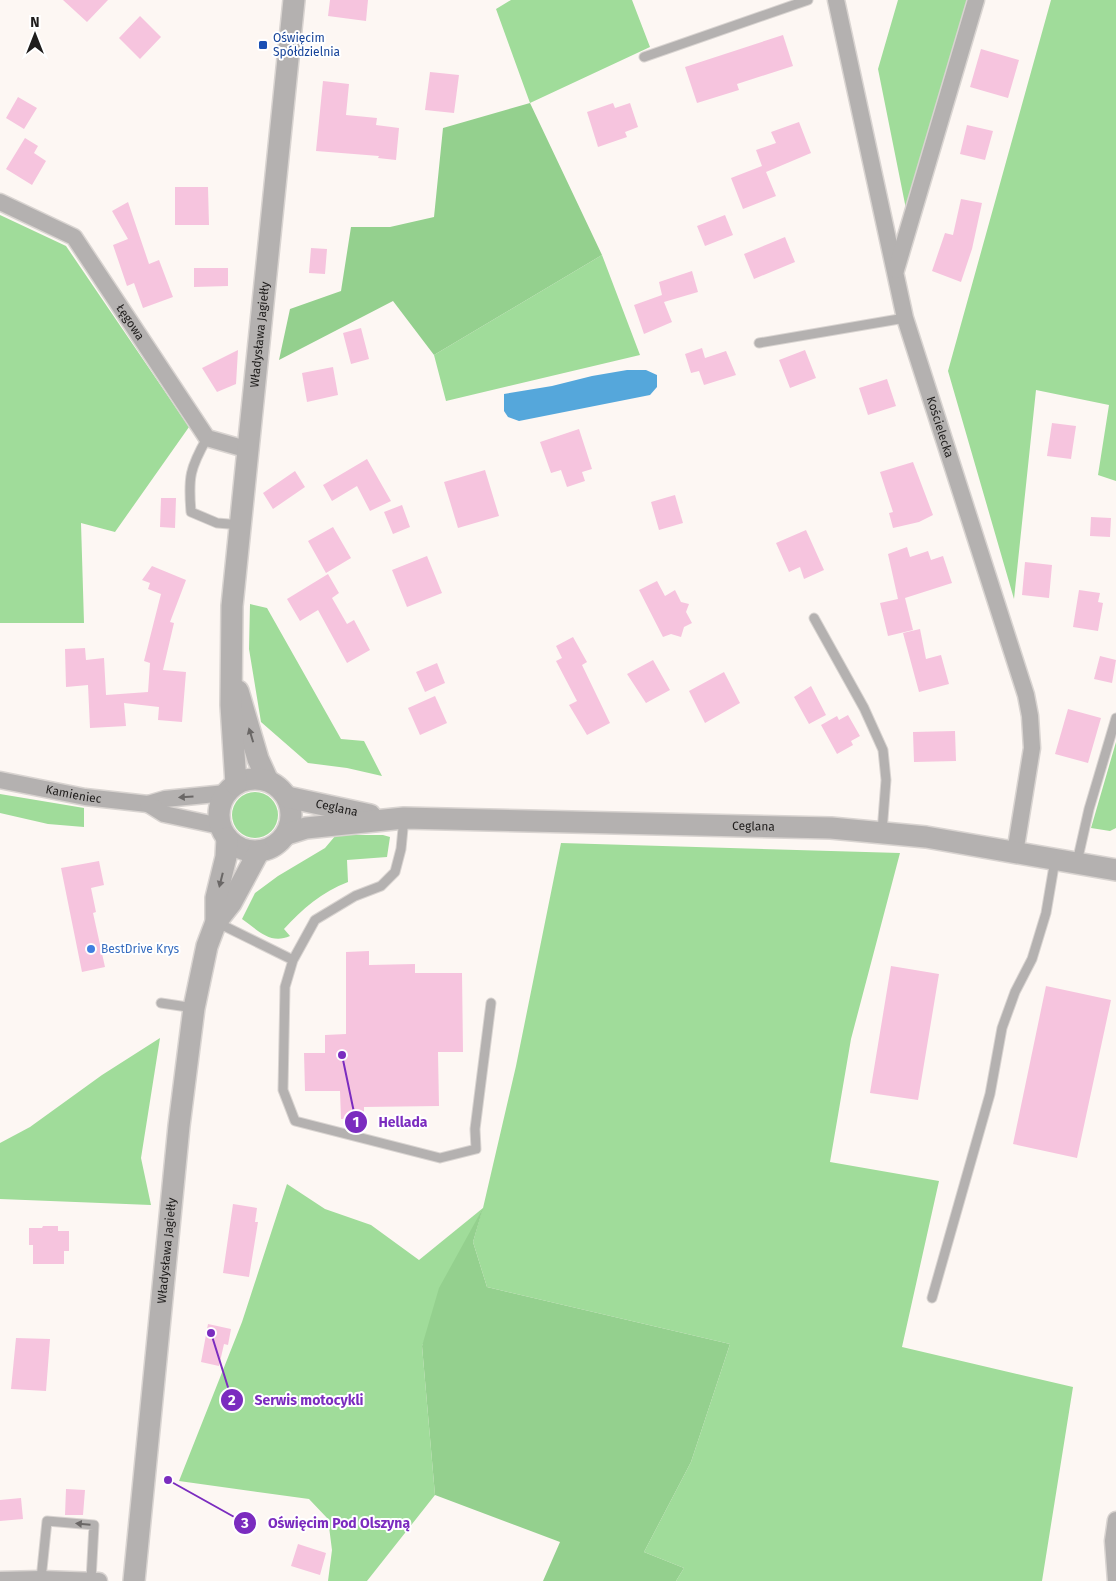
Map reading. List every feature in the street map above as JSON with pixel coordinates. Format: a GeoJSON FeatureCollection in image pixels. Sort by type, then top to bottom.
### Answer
{"type":"FeatureCollection","features":[{"type":"Feature","properties":{"kind":"street","name":"Władysława Jagiełły"},"geometry":{"type":"LineString","coordinates":[[231,788],[232,613],[294,0]]}},
{"type":"Feature","properties":{"kind":"street","name":"Kościelecka"},"geometry":{"type":"LineString","coordinates":[[836,0],[905,318],[1026,694],[1030,716],[1032,748],[1015,853]]}},
{"type":"Feature","properties":{"kind":"street"},"geometry":{"type":"LineString","coordinates":[[896,272],[976,0]]}},
{"type":"Feature","properties":{"kind":"street","name":"Łęgowa"},"geometry":{"type":"LineString","coordinates":[[0,202],[74,237],[207,438]]}},
{"type":"Feature","properties":{"kind":"street"},"geometry":{"type":"LineString","coordinates":[[207,438],[249,450]]}},
{"type":"Feature","properties":{"kind":"street","name":"Władysława Jagiełły"},"geometry":{"type":"LineString","coordinates":[[232,670],[258,759],[268,781]]}},
{"type":"Feature","properties":{"kind":"street","name":"Kamieniec"},"geometry":{"type":"LineString","coordinates":[[0,780],[85,797],[148,804],[166,799],[231,788]]}},
{"type":"Feature","properties":{"kind":"street"},"geometry":{"type":"LineString","coordinates":[[246,780],[268,781],[276,785],[287,797],[292,809],[291,822],[287,834],[275,846],[259,851],[247,851],[236,846],[224,832],[219,814],[221,803],[231,788],[246,780]]}},
{"type":"Feature","properties":{"kind":"street","name":"Ceglana"},"geometry":{"type":"LineString","coordinates":[[287,797],[396,818]]}},
{"type":"Feature","properties":{"kind":"street","name":"Kamieniec"},"geometry":{"type":"LineString","coordinates":[[148,804],[164,814],[224,832]]}},
{"type":"Feature","properties":{"kind":"street","name":"Ceglana"},"geometry":{"type":"LineString","coordinates":[[287,834],[306,828],[396,818],[798,827],[882,832],[1116,870]]}},
{"type":"Feature","properties":{"kind":"street","name":"Władysława Jagiełły"},"geometry":{"type":"LineString","coordinates":[[216,922],[216,898],[226,857],[224,832]]}},
{"type":"Feature","properties":{"kind":"street","name":"Władysława Jagiełły"},"geometry":{"type":"LineString","coordinates":[[134,1581],[179,1126],[194,1008],[207,946],[216,922],[231,903],[259,851]]}},
{"type":"Feature","properties":{"kind":"street"},"geometry":{"type":"LineString","coordinates":[[1116,1520],[1113,1541],[1116,1581]]}},
{"type":"Feature","properties":{"kind":"street"},"geometry":{"type":"LineString","coordinates":[[0,1580],[95,1581]]}},
{"type":"Feature","properties":{"kind":"lane"},"geometry":{"type":"LineString","coordinates":[[644,57],[808,0]]}},
{"type":"Feature","properties":{"kind":"lane"},"geometry":{"type":"LineString","coordinates":[[758,343],[905,318]]}},
{"type":"Feature","properties":{"kind":"lane"},"geometry":{"type":"LineString","coordinates":[[207,438],[192,466],[191,512],[217,522],[241,525]]}},
{"type":"Feature","properties":{"kind":"lane"},"geometry":{"type":"LineString","coordinates":[[814,618],[864,708],[883,750],[886,780],[882,832]]}},
{"type":"Feature","properties":{"kind":"lane"},"geometry":{"type":"LineString","coordinates":[[1076,863],[1089,809],[1116,718]]}},
{"type":"Feature","properties":{"kind":"lane"},"geometry":{"type":"LineString","coordinates":[[396,818],[402,849],[395,872],[381,886],[355,896],[315,920],[293,960],[285,987],[283,1090],[295,1121],[440,1158],[476,1149],[475,1130],[491,1003]]}},
{"type":"Feature","properties":{"kind":"lane"},"geometry":{"type":"LineString","coordinates":[[932,1298],[990,1094],[1002,1028],[1015,992],[1032,959],[1046,913],[1055,859]]}},
{"type":"Feature","properties":{"kind":"lane"},"geometry":{"type":"LineString","coordinates":[[216,922],[293,960]]}},
{"type":"Feature","properties":{"kind":"lane"},"geometry":{"type":"LineString","coordinates":[[161,1003],[194,1008]]}},
{"type":"Feature","properties":{"kind":"lane"},"geometry":{"type":"LineString","coordinates":[[41,1579],[48,1521],[94,1525],[95,1581]]}},
{"type":"Feature","properties":{"kind":"green space"},"geometry":{"type":"Polygon","coordinates":[[[511,0],[632,0],[650,47],[530,103],[496,9],[511,0]]]}},
{"type":"Feature","properties":{"kind":"green space"},"geometry":{"type":"Polygon","coordinates":[[[898,0],[967,0],[907,214],[878,69],[898,0]]]}},
{"type":"Feature","properties":{"kind":"green space"},"geometry":{"type":"Polygon","coordinates":[[[1051,0],[1116,0],[1116,481],[1098,475],[1109,405],[1036,390],[1014,599],[948,371],[1051,0]]]}},
{"type":"Feature","properties":{"kind":"green space"},"geometry":{"type":"Polygon","coordinates":[[[530,103],[602,255],[434,355],[393,301],[279,360],[290,309],[341,291],[351,227],[390,227],[434,217],[443,128],[530,103]]]}},
{"type":"Feature","properties":{"kind":"green space"},"geometry":{"type":"Polygon","coordinates":[[[0,215],[66,246],[189,427],[115,532],[81,523],[84,623],[0,623],[0,215]]]}},
{"type":"Feature","properties":{"kind":"green space"},"geometry":{"type":"Polygon","coordinates":[[[602,255],[640,355],[446,401],[434,355],[602,255]]]}},
{"type":"Feature","properties":{"kind":"green space"},"geometry":{"type":"Polygon","coordinates":[[[250,604],[267,608],[341,739],[364,741],[382,776],[347,768],[308,763],[261,722],[249,649],[250,604]]]}},
{"type":"Feature","properties":{"kind":"green space"},"geometry":{"type":"Polygon","coordinates":[[[1116,742],[1116,828],[1110,831],[1091,828],[1116,742]]]}},
{"type":"Feature","properties":{"kind":"green space"},"geometry":{"type":"Polygon","coordinates":[[[255,792],[268,796],[274,802],[278,815],[274,828],[268,834],[255,838],[242,834],[236,828],[232,815],[236,802],[242,796],[255,792]]]}},
{"type":"Feature","properties":{"kind":"green space"},"geometry":{"type":"Polygon","coordinates":[[[0,794],[84,808],[84,827],[48,824],[0,813],[0,794]]]}},
{"type":"Feature","properties":{"kind":"green space"},"geometry":{"type":"Polygon","coordinates":[[[336,835],[383,835],[390,837],[387,857],[347,860],[348,882],[321,896],[298,915],[284,929],[290,936],[276,939],[264,935],[242,919],[255,893],[278,876],[325,848],[336,835]]]}},
{"type":"Feature","properties":{"kind":"green space"},"geometry":{"type":"Polygon","coordinates":[[[561,843],[900,853],[851,1039],[830,1162],[939,1181],[902,1347],[1073,1387],[1042,1581],[676,1581],[684,1568],[644,1552],[691,1462],[730,1344],[487,1287],[473,1242],[482,1210],[422,1346],[435,1495],[367,1581],[328,1581],[332,1550],[328,1519],[309,1499],[179,1481],[242,1322],[287,1184],[325,1209],[371,1225],[419,1260],[483,1208],[516,1066],[561,843]]]}},
{"type":"Feature","properties":{"kind":"green space"},"geometry":{"type":"Polygon","coordinates":[[[160,1038],[141,1158],[151,1205],[0,1199],[0,1143],[30,1127],[102,1075],[160,1038]]]}},
{"type":"Feature","properties":{"kind":"green space"},"geometry":{"type":"Polygon","coordinates":[[[483,1208],[473,1242],[487,1287],[730,1344],[691,1462],[644,1552],[684,1568],[676,1581],[543,1581],[560,1542],[435,1495],[422,1346],[439,1288],[483,1208]]]}},
{"type":"Feature","properties":{"kind":"water"},"geometry":{"type":"Polygon","coordinates":[[[627,370],[646,370],[657,375],[657,387],[650,395],[519,421],[508,417],[504,411],[504,394],[627,370]]]}},
{"type":"Feature","properties":{"kind":"building"},"geometry":{"type":"Polygon","coordinates":[[[63,0],[108,0],[87,22],[63,0]]]}},
{"type":"Feature","properties":{"kind":"building"},"geometry":{"type":"Polygon","coordinates":[[[330,0],[368,0],[366,21],[328,16],[330,0]]]}},
{"type":"Feature","properties":{"kind":"building"},"geometry":{"type":"Polygon","coordinates":[[[140,16],[161,37],[140,59],[119,38],[140,16]]]}},
{"type":"Feature","properties":{"kind":"building"},"geometry":{"type":"Polygon","coordinates":[[[783,35],[793,66],[737,84],[739,90],[697,103],[685,67],[783,35]]]}},
{"type":"Feature","properties":{"kind":"building"},"geometry":{"type":"Polygon","coordinates":[[[981,49],[1019,60],[1008,98],[970,87],[981,49]]]}},
{"type":"Feature","properties":{"kind":"building"},"geometry":{"type":"Polygon","coordinates":[[[430,72],[459,75],[454,113],[425,110],[430,72]]]}},
{"type":"Feature","properties":{"kind":"building"},"geometry":{"type":"Polygon","coordinates":[[[323,81],[349,84],[346,115],[377,118],[376,125],[399,128],[396,160],[378,158],[379,156],[316,151],[323,81]]]}},
{"type":"Feature","properties":{"kind":"building"},"geometry":{"type":"Polygon","coordinates":[[[18,97],[37,108],[24,129],[6,118],[18,97]]]}},
{"type":"Feature","properties":{"kind":"building"},"geometry":{"type":"Polygon","coordinates":[[[613,103],[615,108],[630,103],[638,127],[625,132],[627,137],[598,147],[587,112],[613,103]]]}},
{"type":"Feature","properties":{"kind":"building"},"geometry":{"type":"Polygon","coordinates":[[[799,122],[811,153],[766,172],[776,196],[743,209],[731,178],[762,166],[756,150],[776,143],[771,132],[799,122]]]}},
{"type":"Feature","properties":{"kind":"building"},"geometry":{"type":"Polygon","coordinates":[[[967,125],[993,131],[985,160],[960,154],[967,125]]]}},
{"type":"Feature","properties":{"kind":"building"},"geometry":{"type":"Polygon","coordinates":[[[25,138],[38,146],[34,153],[46,161],[32,185],[6,169],[25,138]]]}},
{"type":"Feature","properties":{"kind":"building"},"geometry":{"type":"Polygon","coordinates":[[[175,187],[208,187],[209,225],[175,225],[175,187]]]}},
{"type":"Feature","properties":{"kind":"building"},"geometry":{"type":"Polygon","coordinates":[[[961,199],[982,203],[972,249],[961,282],[932,271],[945,233],[953,235],[961,199]]]}},
{"type":"Feature","properties":{"kind":"building"},"geometry":{"type":"Polygon","coordinates":[[[128,202],[149,264],[159,260],[173,297],[143,308],[134,283],[127,286],[113,245],[128,239],[112,211],[128,202]]]}},
{"type":"Feature","properties":{"kind":"building"},"geometry":{"type":"Polygon","coordinates":[[[725,215],[733,235],[705,246],[697,226],[725,215]]]}},
{"type":"Feature","properties":{"kind":"building"},"geometry":{"type":"Polygon","coordinates":[[[785,237],[795,262],[754,279],[744,254],[785,237]]]}},
{"type":"Feature","properties":{"kind":"building"},"geometry":{"type":"Polygon","coordinates":[[[311,248],[327,249],[325,274],[309,273],[311,248]]]}},
{"type":"Feature","properties":{"kind":"building"},"geometry":{"type":"Polygon","coordinates":[[[194,268],[228,268],[228,286],[194,287],[194,268]]]}},
{"type":"Feature","properties":{"kind":"building"},"geometry":{"type":"Polygon","coordinates":[[[692,271],[698,292],[664,302],[672,322],[644,334],[634,305],[662,295],[659,282],[692,271]]]}},
{"type":"Feature","properties":{"kind":"building"},"geometry":{"type":"Polygon","coordinates":[[[361,328],[369,359],[351,364],[343,333],[361,328]]]}},
{"type":"Feature","properties":{"kind":"building"},"geometry":{"type":"Polygon","coordinates":[[[702,348],[705,358],[726,351],[736,375],[704,385],[699,371],[691,373],[685,354],[702,348]]]}},
{"type":"Feature","properties":{"kind":"building"},"geometry":{"type":"Polygon","coordinates":[[[238,350],[236,384],[217,392],[202,368],[238,350]]]}},
{"type":"Feature","properties":{"kind":"building"},"geometry":{"type":"Polygon","coordinates":[[[805,350],[816,378],[790,388],[779,360],[805,350]]]}},
{"type":"Feature","properties":{"kind":"building"},"geometry":{"type":"Polygon","coordinates":[[[333,367],[338,395],[307,402],[302,373],[333,367]]]}},
{"type":"Feature","properties":{"kind":"building"},"geometry":{"type":"Polygon","coordinates":[[[887,379],[896,406],[868,415],[859,388],[887,379]]]}},
{"type":"Feature","properties":{"kind":"building"},"geometry":{"type":"Polygon","coordinates":[[[1052,423],[1076,426],[1071,459],[1047,456],[1052,423]]]}},
{"type":"Feature","properties":{"kind":"building"},"geometry":{"type":"Polygon","coordinates":[[[579,429],[592,469],[582,472],[585,481],[567,487],[561,470],[551,473],[540,442],[579,429]]]}},
{"type":"Feature","properties":{"kind":"building"},"geometry":{"type":"Polygon","coordinates":[[[367,459],[391,501],[370,511],[357,486],[332,501],[323,485],[367,459]]]}},
{"type":"Feature","properties":{"kind":"building"},"geometry":{"type":"Polygon","coordinates":[[[913,462],[933,515],[919,522],[893,528],[889,513],[893,512],[880,472],[913,462]]]}},
{"type":"Feature","properties":{"kind":"building"},"geometry":{"type":"Polygon","coordinates":[[[485,470],[499,516],[458,528],[444,482],[485,470]]]}},
{"type":"Feature","properties":{"kind":"building"},"geometry":{"type":"Polygon","coordinates":[[[295,471],[305,487],[273,509],[263,493],[295,471]]]}},
{"type":"Feature","properties":{"kind":"building"},"geometry":{"type":"Polygon","coordinates":[[[675,495],[683,523],[659,530],[651,502],[675,495]]]}},
{"type":"Feature","properties":{"kind":"building"},"geometry":{"type":"Polygon","coordinates":[[[161,498],[176,498],[175,528],[160,527],[161,498]]]}},
{"type":"Feature","properties":{"kind":"building"},"geometry":{"type":"Polygon","coordinates":[[[402,505],[410,527],[393,534],[384,512],[402,505]]]}},
{"type":"Feature","properties":{"kind":"building"},"geometry":{"type":"Polygon","coordinates":[[[1091,517],[1111,518],[1110,537],[1090,536],[1091,517]]]}},
{"type":"Feature","properties":{"kind":"building"},"geometry":{"type":"Polygon","coordinates":[[[333,527],[351,558],[326,573],[308,541],[333,527]]]}},
{"type":"Feature","properties":{"kind":"building"},"geometry":{"type":"Polygon","coordinates":[[[806,530],[824,570],[804,579],[800,567],[789,572],[776,543],[806,530]]]}},
{"type":"Feature","properties":{"kind":"building"},"geometry":{"type":"Polygon","coordinates":[[[907,547],[910,557],[928,551],[931,560],[943,556],[952,583],[905,598],[913,630],[888,636],[880,603],[898,599],[888,554],[907,547]]]}},
{"type":"Feature","properties":{"kind":"building"},"geometry":{"type":"Polygon","coordinates":[[[427,556],[442,593],[407,607],[392,570],[427,556]]]}},
{"type":"Feature","properties":{"kind":"building"},"geometry":{"type":"Polygon","coordinates":[[[1025,562],[1052,565],[1049,598],[1022,595],[1025,562]]]}},
{"type":"Feature","properties":{"kind":"building"},"geometry":{"type":"Polygon","coordinates":[[[152,566],[186,580],[170,622],[174,623],[163,670],[186,672],[182,722],[158,720],[159,707],[124,703],[126,726],[90,728],[88,685],[66,687],[65,649],[85,648],[86,660],[104,658],[106,695],[148,692],[150,663],[144,661],[161,594],[148,589],[150,583],[142,580],[152,566]]]}},
{"type":"Feature","properties":{"kind":"building"},"geometry":{"type":"Polygon","coordinates":[[[328,574],[339,593],[332,598],[347,624],[354,620],[370,650],[347,663],[318,610],[300,621],[287,599],[328,574]]]}},
{"type":"Feature","properties":{"kind":"building"},"geometry":{"type":"Polygon","coordinates":[[[657,581],[665,596],[675,590],[681,602],[689,604],[686,612],[692,623],[684,627],[681,637],[671,634],[663,637],[639,590],[657,581]]]}},
{"type":"Feature","properties":{"kind":"building"},"geometry":{"type":"Polygon","coordinates":[[[1079,590],[1100,593],[1098,602],[1103,603],[1098,631],[1073,627],[1079,590]]]}},
{"type":"Feature","properties":{"kind":"building"},"geometry":{"type":"Polygon","coordinates":[[[920,629],[926,659],[941,655],[949,684],[919,692],[903,633],[920,629]]]}},
{"type":"Feature","properties":{"kind":"building"},"geometry":{"type":"Polygon","coordinates":[[[573,637],[587,662],[582,665],[610,723],[587,735],[569,705],[577,701],[556,661],[562,658],[556,646],[573,637]]]}},
{"type":"Feature","properties":{"kind":"building"},"geometry":{"type":"Polygon","coordinates":[[[1100,656],[1116,660],[1112,683],[1094,679],[1100,656]]]}},
{"type":"Feature","properties":{"kind":"building"},"geometry":{"type":"Polygon","coordinates":[[[653,660],[670,690],[646,703],[627,674],[653,660]]]}},
{"type":"Feature","properties":{"kind":"building"},"geometry":{"type":"Polygon","coordinates":[[[437,663],[445,683],[425,692],[416,672],[437,663]]]}},
{"type":"Feature","properties":{"kind":"building"},"geometry":{"type":"Polygon","coordinates":[[[724,672],[740,703],[705,723],[689,691],[724,672]]]}},
{"type":"Feature","properties":{"kind":"building"},"geometry":{"type":"Polygon","coordinates":[[[811,686],[826,715],[809,724],[794,697],[811,686]]]}},
{"type":"Feature","properties":{"kind":"building"},"geometry":{"type":"Polygon","coordinates":[[[435,696],[447,723],[420,735],[408,708],[435,696]]]}},
{"type":"Feature","properties":{"kind":"building"},"geometry":{"type":"Polygon","coordinates":[[[1068,709],[1101,718],[1088,763],[1055,754],[1068,709]]]}},
{"type":"Feature","properties":{"kind":"building"},"geometry":{"type":"Polygon","coordinates":[[[848,715],[860,736],[851,741],[853,745],[837,754],[821,725],[837,716],[839,720],[848,715]]]}},
{"type":"Feature","properties":{"kind":"building"},"geometry":{"type":"Polygon","coordinates":[[[955,731],[956,761],[914,762],[913,732],[955,731]]]}},
{"type":"Feature","properties":{"kind":"building"},"geometry":{"type":"Polygon","coordinates":[[[99,861],[104,885],[91,888],[96,912],[93,913],[105,967],[82,972],[61,868],[99,861]]]}},
{"type":"Feature","properties":{"kind":"building"},"geometry":{"type":"Polygon","coordinates":[[[369,951],[369,965],[415,964],[415,973],[462,973],[463,1052],[438,1052],[439,1106],[364,1107],[364,1118],[341,1119],[340,1091],[305,1091],[304,1053],[325,1053],[325,1035],[346,1034],[346,952],[369,951]]]}},
{"type":"Feature","properties":{"kind":"building"},"geometry":{"type":"Polygon","coordinates":[[[891,966],[939,974],[918,1100],[870,1093],[891,966]]]}},
{"type":"Feature","properties":{"kind":"building"},"geometry":{"type":"Polygon","coordinates":[[[1046,986],[1111,1000],[1077,1158],[1013,1144],[1046,986]]]}},
{"type":"Feature","properties":{"kind":"building"},"geometry":{"type":"Polygon","coordinates":[[[233,1204],[257,1208],[255,1222],[258,1222],[249,1277],[223,1273],[233,1204]]]}},
{"type":"Feature","properties":{"kind":"building"},"geometry":{"type":"Polygon","coordinates":[[[43,1226],[58,1226],[58,1231],[69,1231],[69,1251],[64,1251],[64,1264],[33,1264],[33,1245],[29,1245],[29,1228],[42,1228],[43,1226]]]}},
{"type":"Feature","properties":{"kind":"building"},"geometry":{"type":"Polygon","coordinates":[[[208,1324],[231,1329],[228,1345],[224,1344],[219,1366],[201,1362],[208,1324]]]}},
{"type":"Feature","properties":{"kind":"building"},"geometry":{"type":"Polygon","coordinates":[[[16,1338],[50,1339],[46,1391],[11,1389],[16,1338]]]}},
{"type":"Feature","properties":{"kind":"building"},"geometry":{"type":"Polygon","coordinates":[[[66,1489],[85,1490],[83,1515],[65,1515],[66,1489]]]}},
{"type":"Feature","properties":{"kind":"building"},"geometry":{"type":"Polygon","coordinates":[[[21,1498],[23,1519],[0,1521],[0,1500],[21,1498]]]}},
{"type":"Feature","properties":{"kind":"building"},"geometry":{"type":"Polygon","coordinates":[[[298,1544],[326,1553],[320,1575],[291,1566],[298,1544]]]}},
{"type":"Feature","properties":{"kind":"place","name":"Oświęcim Spółdzielnia"},"geometry":{"type":"Point","coordinates":[263,45]}},
{"type":"Feature","properties":{"kind":"place","name":"BestDrive Krys"},"geometry":{"type":"Point","coordinates":[91,949]}},
{"type":"Feature","properties":{"kind":"place","name":"Hellada"},"geometry":{"type":"Point","coordinates":[342,1055]}},
{"type":"Feature","properties":{"kind":"place","name":"Serwis motocykli"},"geometry":{"type":"Point","coordinates":[211,1333]}},
{"type":"Feature","properties":{"kind":"place","name":"Oświęcim Pod Olszyną"},"geometry":{"type":"Point","coordinates":[168,1480]}}]}
